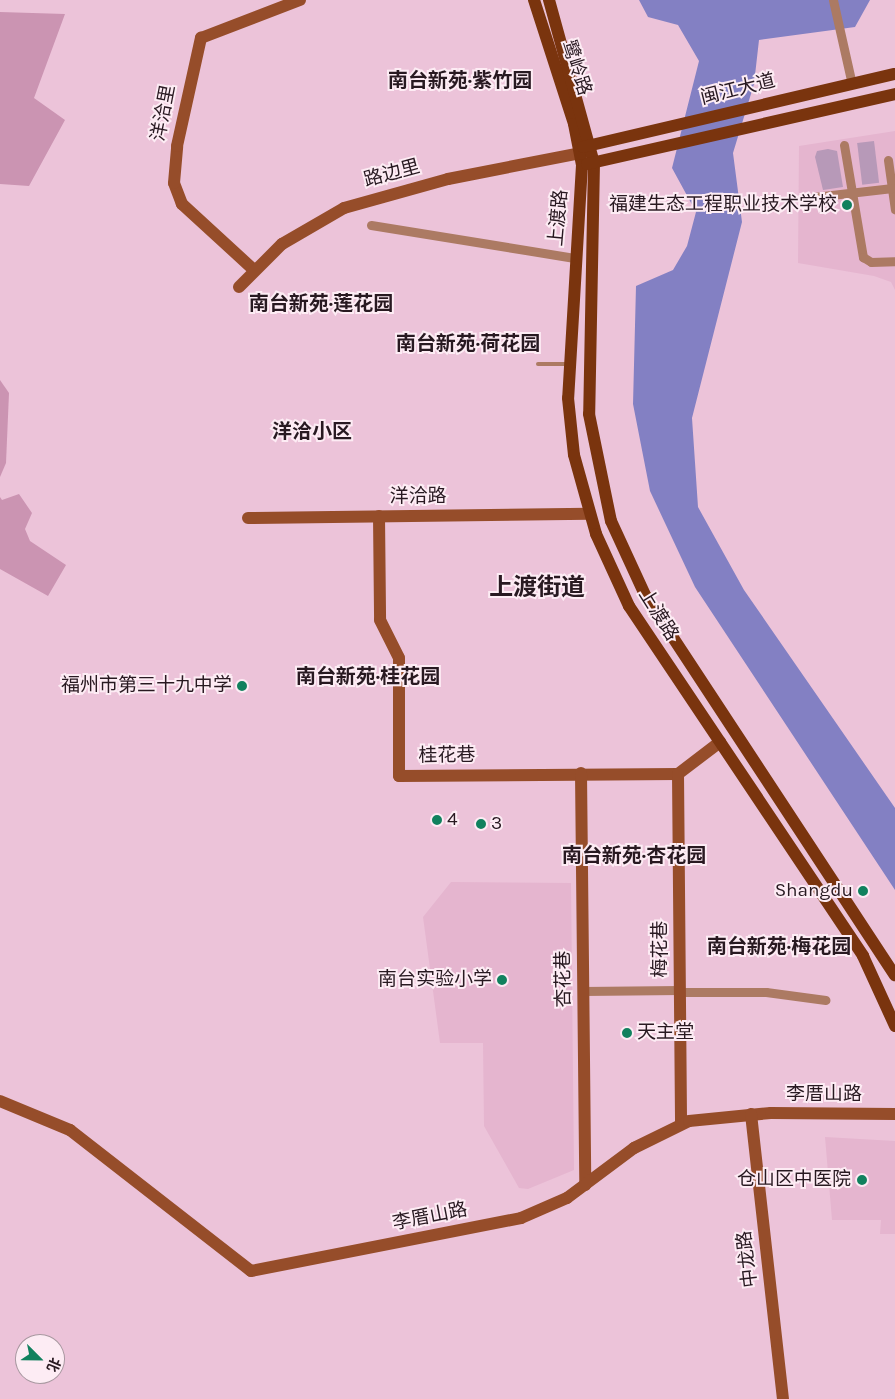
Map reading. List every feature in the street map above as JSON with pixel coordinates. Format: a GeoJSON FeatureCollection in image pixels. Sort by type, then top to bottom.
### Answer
{"type":"FeatureCollection","features":[{"type":"Feature","properties":{"kind":"main road","name":"鹭岭路"},"geometry":{"type":"LineString","coordinates":[[534,0],[585,155]]}},
{"type":"Feature","properties":{"kind":"main road","name":"鹭岭路"},"geometry":{"type":"LineString","coordinates":[[548,0],[585,155]]}},
{"type":"Feature","properties":{"kind":"main road","name":"闽江大道"},"geometry":{"type":"LineString","coordinates":[[585,155],[683,123],[748,106],[895,74]]}},
{"type":"Feature","properties":{"kind":"main road","name":"闽江大道"},"geometry":{"type":"LineString","coordinates":[[585,155],[676,143],[895,94]]}},
{"type":"Feature","properties":{"kind":"main road","name":"上渡路"},"geometry":{"type":"LineString","coordinates":[[585,155],[574,258],[568,364],[570,425],[588,514],[629,606],[863,956],[895,1026]]}},
{"type":"Feature","properties":{"kind":"main road","name":"上渡路"},"geometry":{"type":"LineString","coordinates":[[585,155],[589,414],[612,521],[646,595],[895,975]]}},
{"type":"Feature","properties":{"kind":"street","name":"洋洽里"},"geometry":{"type":"LineString","coordinates":[[254,270],[182,204],[174,183],[177,146],[201,38],[300,0]]}},
{"type":"Feature","properties":{"kind":"street"},"geometry":{"type":"LineString","coordinates":[[833,0],[852,84]]}},
{"type":"Feature","properties":{"kind":"street"},"geometry":{"type":"LineString","coordinates":[[844,145],[863,257],[871,262],[894,261]]}},
{"type":"Feature","properties":{"kind":"street","name":"路边里"},"geometry":{"type":"LineString","coordinates":[[239,287],[254,270],[298,232],[363,201],[585,155]]}},
{"type":"Feature","properties":{"kind":"street"},"geometry":{"type":"LineString","coordinates":[[892,159],[892,188],[895,210]]}},
{"type":"Feature","properties":{"kind":"street"},"geometry":{"type":"LineString","coordinates":[[814,197],[892,188]]}},
{"type":"Feature","properties":{"kind":"street"},"geometry":{"type":"LineString","coordinates":[[371,225],[574,258]]}},
{"type":"Feature","properties":{"kind":"street","name":"洋洽路"},"geometry":{"type":"LineString","coordinates":[[248,518],[588,514]]}},
{"type":"Feature","properties":{"kind":"street","name":"桂花巷"},"geometry":{"type":"LineString","coordinates":[[379,516],[380,620],[399,658],[399,776],[581,773],[678,774]]}},
{"type":"Feature","properties":{"kind":"street"},"geometry":{"type":"LineString","coordinates":[[678,774],[720,742]]}},
{"type":"Feature","properties":{"kind":"street","name":"杏花巷"},"geometry":{"type":"LineString","coordinates":[[581,773],[585,1185]]}},
{"type":"Feature","properties":{"kind":"street","name":"梅花巷"},"geometry":{"type":"LineString","coordinates":[[678,774],[681,1124]]}},
{"type":"Feature","properties":{"kind":"street"},"geometry":{"type":"LineString","coordinates":[[583,991],[766,992],[825,1000]]}},
{"type":"Feature","properties":{"kind":"street","name":"李厝山路"},"geometry":{"type":"LineString","coordinates":[[0,1101],[70,1130],[251,1271],[511,1221],[550,1207],[585,1185],[634,1148],[681,1124],[751,1114],[895,1114]]}},
{"type":"Feature","properties":{"kind":"street","name":"中龙路"},"geometry":{"type":"LineString","coordinates":[[751,1114],[783,1399]]}},
{"type":"Feature","properties":{"kind":"lane"},"geometry":{"type":"LineString","coordinates":[[538,364],[568,364]]}},
{"type":"Feature","properties":{"kind":"shaded area"},"geometry":{"type":"Polygon","coordinates":[[[639,0],[870,0],[855,27],[759,40],[754,84],[733,153],[742,222],[692,418],[698,507],[744,590],[895,808],[895,890],[695,587],[650,491],[633,404],[636,286],[673,270],[687,246],[696,212],[672,168],[699,61],[678,25],[648,17],[639,0]]]}},
{"type":"Feature","properties":{"kind":"shaded area"},"geometry":{"type":"Polygon","coordinates":[[[0,12],[65,14],[34,98],[65,120],[29,186],[0,184],[0,12]]]}},
{"type":"Feature","properties":{"kind":"shaded area","name":"福建生态工程职业技术学校"},"geometry":{"type":"Polygon","coordinates":[[[895,131],[895,290],[891,282],[874,276],[798,263],[799,146],[895,131]]]}},
{"type":"Feature","properties":{"kind":"shaded area"},"geometry":{"type":"Polygon","coordinates":[[[0,380],[9,393],[6,463],[0,477],[0,380]]]}},
{"type":"Feature","properties":{"kind":"shaded area"},"geometry":{"type":"Polygon","coordinates":[[[19,494],[32,513],[25,529],[30,541],[66,565],[48,596],[0,569],[0,497],[2,500],[19,494]]]}},
{"type":"Feature","properties":{"kind":"shaded area","name":"南台实验小学"},"geometry":{"type":"Polygon","coordinates":[[[451,882],[571,883],[574,1170],[528,1189],[519,1188],[484,1126],[483,1043],[440,1043],[423,917],[451,882]]]}},
{"type":"Feature","properties":{"kind":"shaded area","name":"仓山区中医院"},"geometry":{"type":"Polygon","coordinates":[[[825,1137],[895,1141],[895,1234],[880,1234],[881,1220],[832,1220],[825,1137]]]}},
{"type":"Feature","properties":{"kind":"building"},"geometry":{"type":"Polygon","coordinates":[[[874,141],[879,183],[862,185],[857,143],[874,141]]]}},
{"type":"Feature","properties":{"kind":"building"},"geometry":{"type":"Polygon","coordinates":[[[828,149],[837,151],[843,187],[823,190],[815,157],[817,151],[828,149]]]}},
{"type":"Feature","properties":{"kind":"place","name":"福建生态工程职业技术学校"},"geometry":{"type":"Point","coordinates":[847,205]}},
{"type":"Feature","properties":{"kind":"place","name":"福州市第三十九中学"},"geometry":{"type":"Point","coordinates":[242,686]}},
{"type":"Feature","properties":{"kind":"place","name":"4"},"geometry":{"type":"Point","coordinates":[437,820]}},
{"type":"Feature","properties":{"kind":"place","name":"3"},"geometry":{"type":"Point","coordinates":[481,824]}},
{"type":"Feature","properties":{"kind":"place","name":"Shangdu"},"geometry":{"type":"Point","coordinates":[863,891]}},
{"type":"Feature","properties":{"kind":"place","name":"南台实验小学"},"geometry":{"type":"Point","coordinates":[502,980]}},
{"type":"Feature","properties":{"kind":"place","name":"天主堂"},"geometry":{"type":"Point","coordinates":[627,1033]}},
{"type":"Feature","properties":{"kind":"place","name":"仓山区中医院"},"geometry":{"type":"Point","coordinates":[862,1180]}},
{"type":"Feature","properties":{"kind":"district","name":"南台新苑·紫竹园"},"geometry":{"type":"Point","coordinates":[460,80]}},
{"type":"Feature","properties":{"kind":"district","name":"南台新苑·莲花园"},"geometry":{"type":"Point","coordinates":[321,303]}},
{"type":"Feature","properties":{"kind":"district","name":"南台新苑·荷花园"},"geometry":{"type":"Point","coordinates":[468,343]}},
{"type":"Feature","properties":{"kind":"district","name":"洋洽小区"},"geometry":{"type":"Point","coordinates":[312,431]}},
{"type":"Feature","properties":{"kind":"district","name":"上渡街道"},"geometry":{"type":"Point","coordinates":[537,588]}},
{"type":"Feature","properties":{"kind":"district","name":"南台新苑·桂花园"},"geometry":{"type":"Point","coordinates":[368,676]}},
{"type":"Feature","properties":{"kind":"district","name":"南台新苑·杏花园"},"geometry":{"type":"Point","coordinates":[634,855]}},
{"type":"Feature","properties":{"kind":"district","name":"南台新苑·梅花园"},"geometry":{"type":"Point","coordinates":[779,946]}}]}
